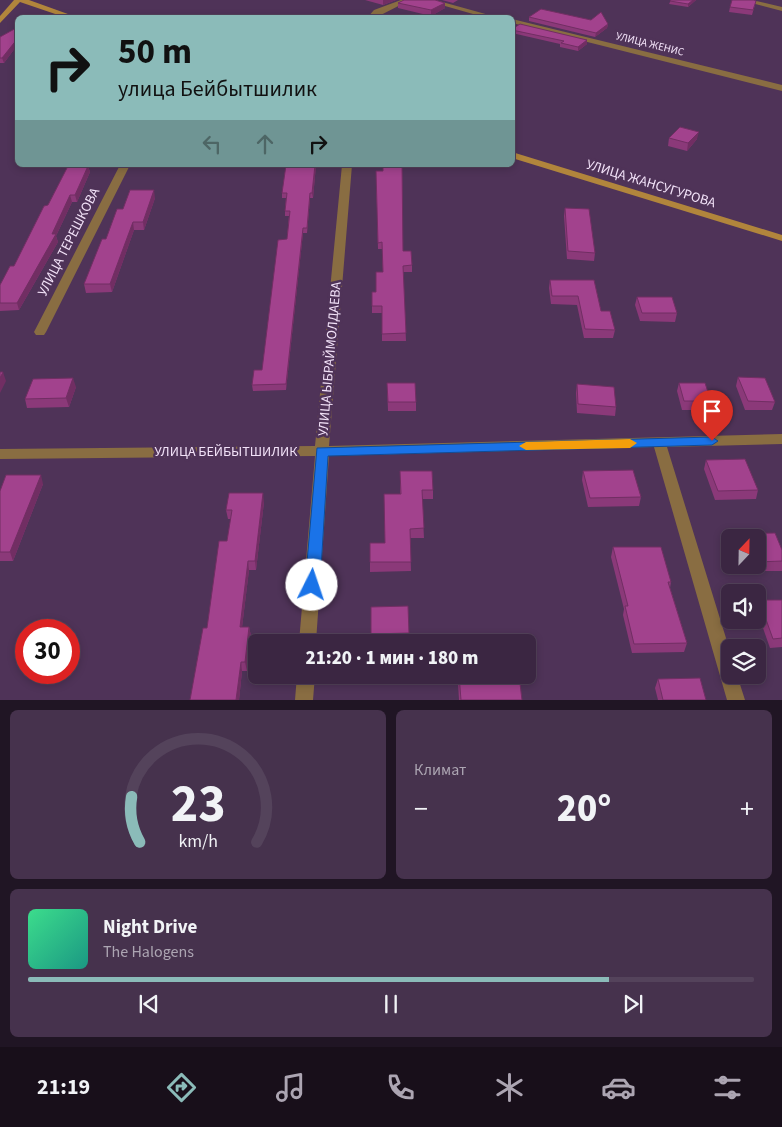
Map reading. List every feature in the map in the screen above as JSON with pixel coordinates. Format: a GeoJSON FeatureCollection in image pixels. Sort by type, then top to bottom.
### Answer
{"type":"FeatureCollection","features":[{"type":"Feature","properties":{"kind":"main road"},"geometry":{"type":"LineString","coordinates":[[0,20],[18,0]]}},
{"type":"Feature","properties":{"kind":"main road"},"geometry":{"type":"LineString","coordinates":[[22,0],[67,15]]}},
{"type":"Feature","properties":{"kind":"main road","name":"УЛИЦА ЖАНСУГУРОВА"},"geometry":{"type":"LineString","coordinates":[[515,156],[782,238]]}},
{"type":"Feature","properties":{"kind":"street"},"geometry":{"type":"LineString","coordinates":[[374,15],[407,0]]}},
{"type":"Feature","properties":{"kind":"street"},"geometry":{"type":"LineString","coordinates":[[427,0],[485,15]]}},
{"type":"Feature","properties":{"kind":"street"},"geometry":{"type":"LineString","coordinates":[[743,0],[782,9]]}},
{"type":"Feature","properties":{"kind":"street","name":"УЛИЦА ЖЕНИС"},"geometry":{"type":"LineString","coordinates":[[515,22],[782,88]]}},
{"type":"Feature","properties":{"kind":"street","name":"УЛИЦА ТЕРЕШКОВА"},"geometry":{"type":"LineString","coordinates":[[40,332],[124,167]]}},
{"type":"Feature","properties":{"kind":"street","name":"УЛИЦА ЫБРАЙМОЛДАЕВА"},"geometry":{"type":"LineString","coordinates":[[309,634],[322,451],[347,167]]}},
{"type":"Feature","properties":{"kind":"street","name":"УЛИЦА БЕЙБЫТШИЛИК"},"geometry":{"type":"LineString","coordinates":[[0,454],[322,451],[782,439]]}},
{"type":"Feature","properties":{"kind":"street"},"geometry":{"type":"LineString","coordinates":[[659,442],[736,700]]}},
{"type":"Feature","properties":{"kind":"street"},"geometry":{"type":"LineString","coordinates":[[304,700],[305,684]]}},
{"type":"Feature","properties":{"kind":"building"},"geometry":{"type":"Polygon","coordinates":[[[404,0],[435,0],[445,3],[431,10],[398,3],[404,0]]]}},
{"type":"Feature","properties":{"kind":"building"},"geometry":{"type":"Polygon","coordinates":[[[671,0],[693,0],[688,4],[671,0]]]}},
{"type":"Feature","properties":{"kind":"building"},"geometry":{"type":"Polygon","coordinates":[[[732,0],[756,1],[753,10],[730,7],[732,0]]]}},
{"type":"Feature","properties":{"kind":"building"},"geometry":{"type":"Polygon","coordinates":[[[541,9],[591,20],[601,12],[608,24],[596,33],[529,17],[541,9]]]}},
{"type":"Feature","properties":{"kind":"building"},"geometry":{"type":"Polygon","coordinates":[[[520,24],[587,40],[578,47],[561,43],[564,41],[515,31],[515,27],[520,24]]]}},
{"type":"Feature","properties":{"kind":"building"},"geometry":{"type":"Polygon","coordinates":[[[15,29],[15,42],[2,58],[0,58],[0,37],[15,29]]]}},
{"type":"Feature","properties":{"kind":"building"},"geometry":{"type":"Polygon","coordinates":[[[680,127],[699,132],[688,143],[669,138],[680,127]]]}},
{"type":"Feature","properties":{"kind":"building"},"geometry":{"type":"Polygon","coordinates":[[[67,167],[88,167],[75,195],[70,195],[52,234],[56,234],[17,303],[0,303],[0,285],[10,266],[14,266],[44,206],[48,205],[67,167]]]}},
{"type":"Feature","properties":{"kind":"building"},"geometry":{"type":"Polygon","coordinates":[[[286,167],[315,167],[307,228],[303,228],[286,384],[252,385],[254,370],[262,370],[278,240],[287,239],[290,211],[285,211],[287,193],[282,193],[286,167]]]}},
{"type":"Feature","properties":{"kind":"building"},"geometry":{"type":"Polygon","coordinates":[[[383,167],[402,167],[403,251],[411,251],[412,265],[403,266],[406,333],[382,334],[382,306],[372,306],[372,292],[376,292],[376,272],[383,272],[382,242],[378,243],[376,171],[383,171],[383,167]]]}},
{"type":"Feature","properties":{"kind":"building"},"geometry":{"type":"Polygon","coordinates":[[[130,190],[154,190],[143,222],[133,222],[110,284],[84,284],[102,239],[106,239],[117,209],[123,209],[130,190]]]}},
{"type":"Feature","properties":{"kind":"building"},"geometry":{"type":"Polygon","coordinates":[[[565,208],[589,209],[595,253],[568,251],[565,208]]]}},
{"type":"Feature","properties":{"kind":"building"},"geometry":{"type":"Polygon","coordinates":[[[550,280],[594,280],[601,311],[610,311],[615,330],[585,329],[578,296],[552,296],[550,280]]]}},
{"type":"Feature","properties":{"kind":"building"},"geometry":{"type":"Polygon","coordinates":[[[637,297],[672,297],[677,313],[642,313],[637,297]]]}},
{"type":"Feature","properties":{"kind":"building"},"geometry":{"type":"Polygon","coordinates":[[[738,377],[765,378],[775,402],[748,401],[738,377]]]}},
{"type":"Feature","properties":{"kind":"building"},"geometry":{"type":"Polygon","coordinates":[[[73,378],[66,398],[25,399],[33,379],[73,378]]]}},
{"type":"Feature","properties":{"kind":"building"},"geometry":{"type":"Polygon","coordinates":[[[387,383],[415,383],[416,402],[388,402],[387,383]]]}},
{"type":"Feature","properties":{"kind":"building"},"geometry":{"type":"Polygon","coordinates":[[[679,383],[705,383],[711,401],[684,401],[679,383]]]}},
{"type":"Feature","properties":{"kind":"building"},"geometry":{"type":"Polygon","coordinates":[[[577,384],[614,387],[616,407],[578,404],[577,384]]]}},
{"type":"Feature","properties":{"kind":"building"},"geometry":{"type":"Polygon","coordinates":[[[745,459],[758,490],[718,491],[706,460],[745,459]]]}},
{"type":"Feature","properties":{"kind":"building"},"geometry":{"type":"Polygon","coordinates":[[[633,470],[641,497],[590,498],[583,471],[633,470]]]}},
{"type":"Feature","properties":{"kind":"building"},"geometry":{"type":"Polygon","coordinates":[[[400,471],[432,471],[433,490],[422,490],[424,528],[410,529],[411,562],[370,562],[370,543],[385,543],[384,494],[401,494],[400,471]]]}},
{"type":"Feature","properties":{"kind":"building"},"geometry":{"type":"Polygon","coordinates":[[[6,475],[41,475],[10,552],[0,552],[0,491],[6,475]]]}},
{"type":"Feature","properties":{"kind":"building"},"geometry":{"type":"Polygon","coordinates":[[[229,493],[263,493],[255,561],[248,561],[240,627],[249,627],[245,662],[241,662],[236,700],[190,700],[203,628],[207,628],[219,541],[227,541],[232,510],[226,510],[229,493]]]}},
{"type":"Feature","properties":{"kind":"building"},"geometry":{"type":"Polygon","coordinates":[[[766,533],[775,533],[782,550],[782,561],[766,562],[766,533]]]}},
{"type":"Feature","properties":{"kind":"building"},"geometry":{"type":"Polygon","coordinates":[[[613,547],[661,547],[671,582],[668,582],[687,643],[634,644],[625,606],[628,606],[613,547]]]}},
{"type":"Feature","properties":{"kind":"building"},"geometry":{"type":"Polygon","coordinates":[[[766,600],[782,600],[782,638],[773,639],[766,620],[766,600]]]}},
{"type":"Feature","properties":{"kind":"building"},"geometry":{"type":"Polygon","coordinates":[[[408,606],[409,633],[371,634],[371,607],[408,606]]]}},
{"type":"Feature","properties":{"kind":"building"},"geometry":{"type":"Polygon","coordinates":[[[700,678],[706,700],[663,700],[658,679],[700,678]]]}},
{"type":"Feature","properties":{"kind":"building"},"geometry":{"type":"Polygon","coordinates":[[[460,684],[520,684],[522,700],[461,700],[460,684]]]}},
{"type":"Feature","properties":{"kind":"slow traffic"},"geometry":{"type":"LineString","coordinates":[[526,446],[630,443]]}},
{"type":"Feature","properties":{"kind":"route"},"geometry":{"type":"LineString","coordinates":[[312,585],[322,451],[712,441]]}}]}
